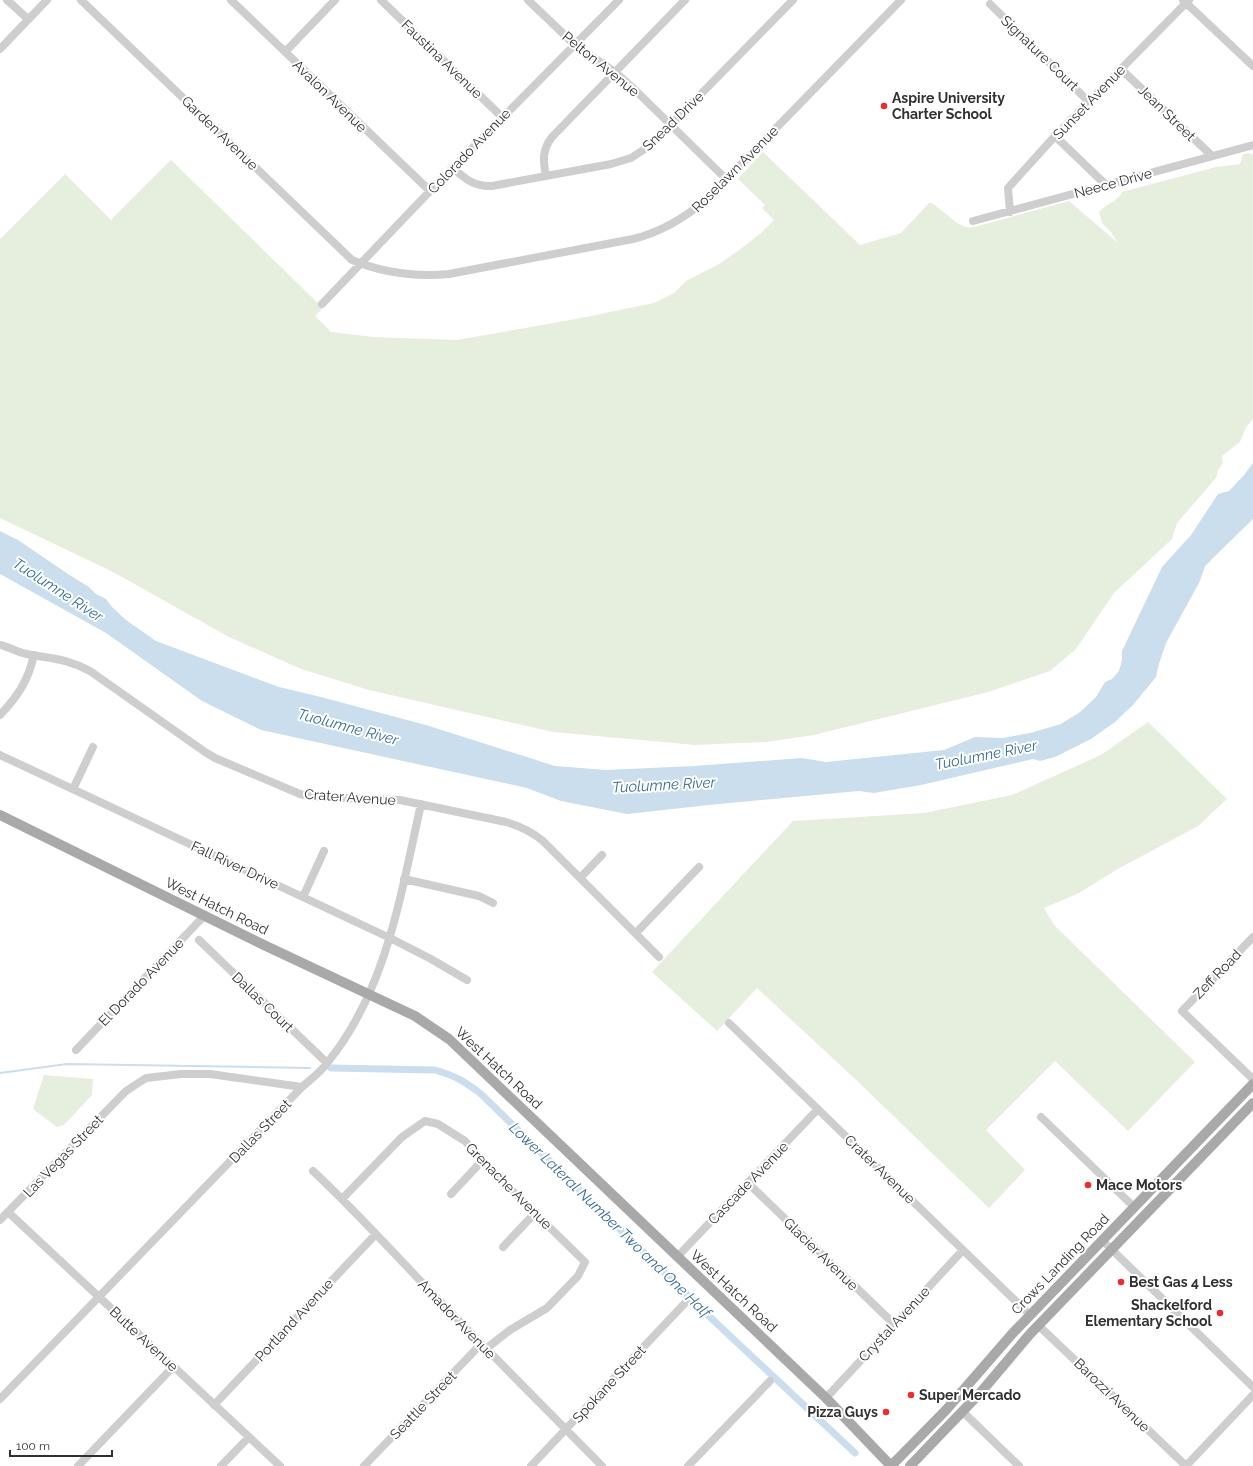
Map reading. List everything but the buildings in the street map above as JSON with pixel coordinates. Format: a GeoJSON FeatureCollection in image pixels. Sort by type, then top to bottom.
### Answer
{"type":"FeatureCollection","features":[{"type":"Feature","properties":{"kind":"main road","name":"West Hatch Road"},"geometry":{"type":"LineString","coordinates":[[0,815],[266,946],[414,1016],[449,1039],[826,1398],[891,1466]]}},
{"type":"Feature","properties":{"kind":"main road","name":"Crows Landing Road"},"geometry":{"type":"LineString","coordinates":[[891,1466],[946,1410],[1030,1315],[1253,1084]]}},
{"type":"Feature","properties":{"kind":"main road"},"geometry":{"type":"LineString","coordinates":[[1220,1136],[1224,1127],[1253,1094]]}},
{"type":"Feature","properties":{"kind":"main road","name":"Crows Landing Road"},"geometry":{"type":"LineString","coordinates":[[910,1466],[963,1412],[1038,1325],[1253,1103]]}},
{"type":"Feature","properties":{"kind":"main road"},"geometry":{"type":"LineString","coordinates":[[1038,1325],[1038,1316],[1065,1286],[1071,1273]]}},
{"type":"Feature","properties":{"kind":"main road"},"geometry":{"type":"LineString","coordinates":[[1003,1364],[1005,1357],[1030,1323],[1030,1315]]}},
{"type":"Feature","properties":{"kind":"street"},"geometry":{"type":"LineString","coordinates":[[8,0],[28,19]]}},
{"type":"Feature","properties":{"kind":"street"},"geometry":{"type":"LineString","coordinates":[[0,49],[47,0]]}},
{"type":"Feature","properties":{"kind":"street","name":"Garden Avenue"},"geometry":{"type":"LineString","coordinates":[[81,0],[352,260],[360,263]]}},
{"type":"Feature","properties":{"kind":"street","name":"Avalon Avenue"},"geometry":{"type":"LineString","coordinates":[[231,0],[430,191]]}},
{"type":"Feature","properties":{"kind":"street"},"geometry":{"type":"LineString","coordinates":[[285,52],[334,0]]}},
{"type":"Feature","properties":{"kind":"street","name":"Faustina Avenue"},"geometry":{"type":"LineString","coordinates":[[381,0],[502,117]]}},
{"type":"Feature","properties":{"kind":"street","name":"Pelton Avenue"},"geometry":{"type":"LineString","coordinates":[[528,0],[574,44],[615,72],[726,179]]}},
{"type":"Feature","properties":{"kind":"street","name":"Colorado Avenue"},"geometry":{"type":"LineString","coordinates":[[322,304],[502,117],[618,0]]}},
{"type":"Feature","properties":{"kind":"street"},"geometry":{"type":"LineString","coordinates":[[546,176],[543,162],[544,154],[549,141],[685,0]]}},
{"type":"Feature","properties":{"kind":"street","name":"Snead Drive"},"geometry":{"type":"LineString","coordinates":[[453,168],[472,183],[484,187],[611,164],[631,158],[651,145],[793,0]]}},
{"type":"Feature","properties":{"kind":"street","name":"Roselawn Avenue"},"geometry":{"type":"LineString","coordinates":[[360,263],[378,270],[432,276],[633,239],[660,231],[685,217],[708,198],[901,0]]}},
{"type":"Feature","properties":{"kind":"street"},"geometry":{"type":"LineString","coordinates":[[1186,1],[1253,66]]}},
{"type":"Feature","properties":{"kind":"street","name":"Sunset Avenue"},"geometry":{"type":"LineString","coordinates":[[1010,212],[1008,188],[1055,136],[1186,1]]}},
{"type":"Feature","properties":{"kind":"street","name":"Signature Court"},"geometry":{"type":"LineString","coordinates":[[990,4],[1089,102]]}},
{"type":"Feature","properties":{"kind":"street","name":"Jean Street"},"geometry":{"type":"LineString","coordinates":[[1121,69],[1212,156]]}},
{"type":"Feature","properties":{"kind":"street"},"geometry":{"type":"LineString","coordinates":[[1055,136],[1106,185]]}},
{"type":"Feature","properties":{"kind":"street","name":"Neece Drive"},"geometry":{"type":"LineString","coordinates":[[973,222],[1253,145]]}},
{"type":"Feature","properties":{"kind":"street","name":"Crater Avenue"},"geometry":{"type":"LineString","coordinates":[[0,644],[25,654],[67,660],[90,670],[215,758],[300,794],[312,797],[388,800],[421,804],[517,825],[535,835],[659,956]]}},
{"type":"Feature","properties":{"kind":"street"},"geometry":{"type":"LineString","coordinates":[[0,715],[17,697],[24,685],[34,655]]}},
{"type":"Feature","properties":{"kind":"street"},"geometry":{"type":"LineString","coordinates":[[73,789],[93,747]]}},
{"type":"Feature","properties":{"kind":"street","name":"Fall River Drive"},"geometry":{"type":"LineString","coordinates":[[0,755],[390,938],[467,980]]}},
{"type":"Feature","properties":{"kind":"street","name":"Dallas Street"},"geometry":{"type":"LineString","coordinates":[[0,1399],[302,1087],[328,1063],[351,1030],[369,994],[390,938],[421,804]]}},
{"type":"Feature","properties":{"kind":"street"},"geometry":{"type":"LineString","coordinates":[[303,897],[324,852]]}},
{"type":"Feature","properties":{"kind":"street"},"geometry":{"type":"LineString","coordinates":[[580,878],[602,855]]}},
{"type":"Feature","properties":{"kind":"street"},"geometry":{"type":"LineString","coordinates":[[636,933],[699,867]]}},
{"type":"Feature","properties":{"kind":"street"},"geometry":{"type":"LineString","coordinates":[[404,879],[480,896],[493,903]]}},
{"type":"Feature","properties":{"kind":"street","name":"El Dorado Avenue"},"geometry":{"type":"LineString","coordinates":[[76,1050],[205,915]]}},
{"type":"Feature","properties":{"kind":"street","name":"Zeff Road"},"geometry":{"type":"LineString","coordinates":[[1253,937],[1182,1012],[1253,1079]]}},
{"type":"Feature","properties":{"kind":"street","name":"Dallas Court"},"geometry":{"type":"LineString","coordinates":[[199,940],[328,1063]]}},
{"type":"Feature","properties":{"kind":"street","name":"Crater Avenue"},"geometry":{"type":"LineString","coordinates":[[729,1023],[1030,1315]]}},
{"type":"Feature","properties":{"kind":"street","name":"Las Vegas Street"},"geometry":{"type":"LineString","coordinates":[[0,1220],[126,1091],[146,1078],[181,1074],[210,1074],[302,1087]]}},
{"type":"Feature","properties":{"kind":"street","name":"Cascade Avenue"},"geometry":{"type":"LineString","coordinates":[[678,1257],[818,1109]]}},
{"type":"Feature","properties":{"kind":"street"},"geometry":{"type":"LineString","coordinates":[[1041,1117],[1134,1207]]}},
{"type":"Feature","properties":{"kind":"street","name":"Grenache Avenue"},"geometry":{"type":"LineString","coordinates":[[342,1199],[402,1137],[425,1121],[438,1124],[465,1142],[482,1161],[585,1262]]}},
{"type":"Feature","properties":{"kind":"street"},"geometry":{"type":"LineString","coordinates":[[451,1194],[482,1161]]}},
{"type":"Feature","properties":{"kind":"street","name":"Amador Avenue"},"geometry":{"type":"LineString","coordinates":[[313,1171],[602,1466]]}},
{"type":"Feature","properties":{"kind":"street","name":"Glacier Avenue"},"geometry":{"type":"LineString","coordinates":[[748,1183],[894,1324]]}},
{"type":"Feature","properties":{"kind":"street","name":"Butte Avenue"},"geometry":{"type":"LineString","coordinates":[[8,1212],[280,1466]]}},
{"type":"Feature","properties":{"kind":"street"},"geometry":{"type":"LineString","coordinates":[[503,1247],[535,1213]]}},
{"type":"Feature","properties":{"kind":"street","name":"Portland Avenue"},"geometry":{"type":"LineString","coordinates":[[214,1405],[375,1235]]}},
{"type":"Feature","properties":{"kind":"street"},"geometry":{"type":"LineString","coordinates":[[1102,1240],[1253,1387]]}},
{"type":"Feature","properties":{"kind":"street","name":"Crystal Avenue"},"geometry":{"type":"LineString","coordinates":[[826,1398],[963,1250]]}},
{"type":"Feature","properties":{"kind":"street","name":"Seattle Street"},"geometry":{"type":"LineString","coordinates":[[364,1466],[484,1346],[547,1308],[578,1276],[585,1262]]}},
{"type":"Feature","properties":{"kind":"street","name":"Spokane Street"},"geometry":{"type":"LineString","coordinates":[[531,1466],[686,1302]]}},
{"type":"Feature","properties":{"kind":"street","name":"Barozzi Avenue"},"geometry":{"type":"LineString","coordinates":[[1038,1325],[1186,1466]]}},
{"type":"Feature","properties":{"kind":"street"},"geometry":{"type":"LineString","coordinates":[[78,1466],[173,1367]]}},
{"type":"Feature","properties":{"kind":"street"},"geometry":{"type":"LineString","coordinates":[[688,1466],[770,1381]]}},
{"type":"Feature","properties":{"kind":"street"},"geometry":{"type":"LineString","coordinates":[[1186,1466],[1253,1395]]}},
{"type":"Feature","properties":{"kind":"street"},"geometry":{"type":"LineString","coordinates":[[963,1412],[1019,1466]]}},
{"type":"Feature","properties":{"kind":"street"},"geometry":{"type":"LineString","coordinates":[[221,1466],[249,1438]]}},
{"type":"Feature","properties":{"kind":"green space"},"geometry":{"type":"Polygon","coordinates":[[[763,152],[860,245],[901,233],[929,203],[932,203],[956,222],[971,228],[1069,201],[1118,243],[1110,231],[1102,223],[1099,212],[1120,196],[1122,192],[1216,167],[1240,164],[1243,154],[1250,153],[1253,155],[1253,419],[1246,427],[1240,442],[1222,456],[1223,463],[1218,470],[1216,478],[1177,523],[1172,539],[1114,593],[1076,649],[1050,671],[988,692],[814,735],[766,742],[695,745],[553,732],[369,690],[301,669],[229,637],[113,572],[0,518],[0,239],[65,174],[111,220],[171,160],[323,308],[315,316],[331,332],[373,337],[457,340],[576,319],[654,303],[674,293],[686,281],[719,264],[739,250],[760,234],[774,220],[762,208],[765,205],[738,179],[763,152]]]}},
{"type":"Feature","properties":{"kind":"green space"},"geometry":{"type":"Polygon","coordinates":[[[1148,722],[1227,799],[1198,826],[1116,870],[1079,893],[1044,908],[1054,925],[1195,1062],[1128,1131],[1055,1061],[986,1130],[1025,1170],[989,1208],[853,1077],[757,988],[717,1031],[652,972],[793,821],[924,813],[1012,795],[1101,755],[1148,722]]]}},
{"type":"Feature","properties":{"kind":"green space"},"geometry":{"type":"Polygon","coordinates":[[[44,1075],[93,1079],[92,1095],[64,1125],[57,1127],[33,1109],[44,1075]]]}},
{"type":"Feature","properties":{"kind":"water","name":"Tuolumne River"},"geometry":{"type":"Polygon","coordinates":[[[1253,463],[1253,519],[1205,566],[1200,581],[1166,643],[1156,677],[1133,705],[1115,722],[1091,739],[1055,757],[1040,761],[1033,759],[921,785],[874,793],[859,791],[627,814],[561,801],[527,788],[261,730],[202,701],[106,633],[0,574],[0,531],[18,540],[89,587],[96,594],[106,599],[126,620],[156,641],[279,687],[426,725],[555,766],[606,770],[694,766],[802,758],[826,762],[944,750],[975,737],[1003,738],[1030,733],[1061,724],[1080,712],[1096,697],[1105,682],[1112,679],[1119,671],[1122,660],[1122,651],[1162,567],[1191,535],[1218,494],[1229,491],[1253,463]]]}},
{"type":"Feature","properties":{"kind":"waterway","name":"Lower Lateral Number Two and One Half"},"geometry":{"type":"LineString","coordinates":[[0,1073],[67,1064],[310,1068]]}},
{"type":"Feature","properties":{"kind":"waterway","name":"Lower Lateral Number Two and One Half"},"geometry":{"type":"LineString","coordinates":[[331,1068],[435,1070],[449,1074],[475,1089],[712,1319],[855,1453]]}},
{"type":"Feature","properties":{"kind":"place","name":"Aspire University Charter School"},"geometry":{"type":"Point","coordinates":[884,106]}},
{"type":"Feature","properties":{"kind":"place","name":"Mace Motors"},"geometry":{"type":"Point","coordinates":[1088,1185]}},
{"type":"Feature","properties":{"kind":"place","name":"Best Gas 4 Less"},"geometry":{"type":"Point","coordinates":[1121,1282]}},
{"type":"Feature","properties":{"kind":"place","name":"Shackelford Elementary School"},"geometry":{"type":"Point","coordinates":[1220,1313]}},
{"type":"Feature","properties":{"kind":"place","name":"Super Mercado"},"geometry":{"type":"Point","coordinates":[911,1395]}},
{"type":"Feature","properties":{"kind":"place","name":"Pizza Guys"},"geometry":{"type":"Point","coordinates":[886,1412]}}]}
